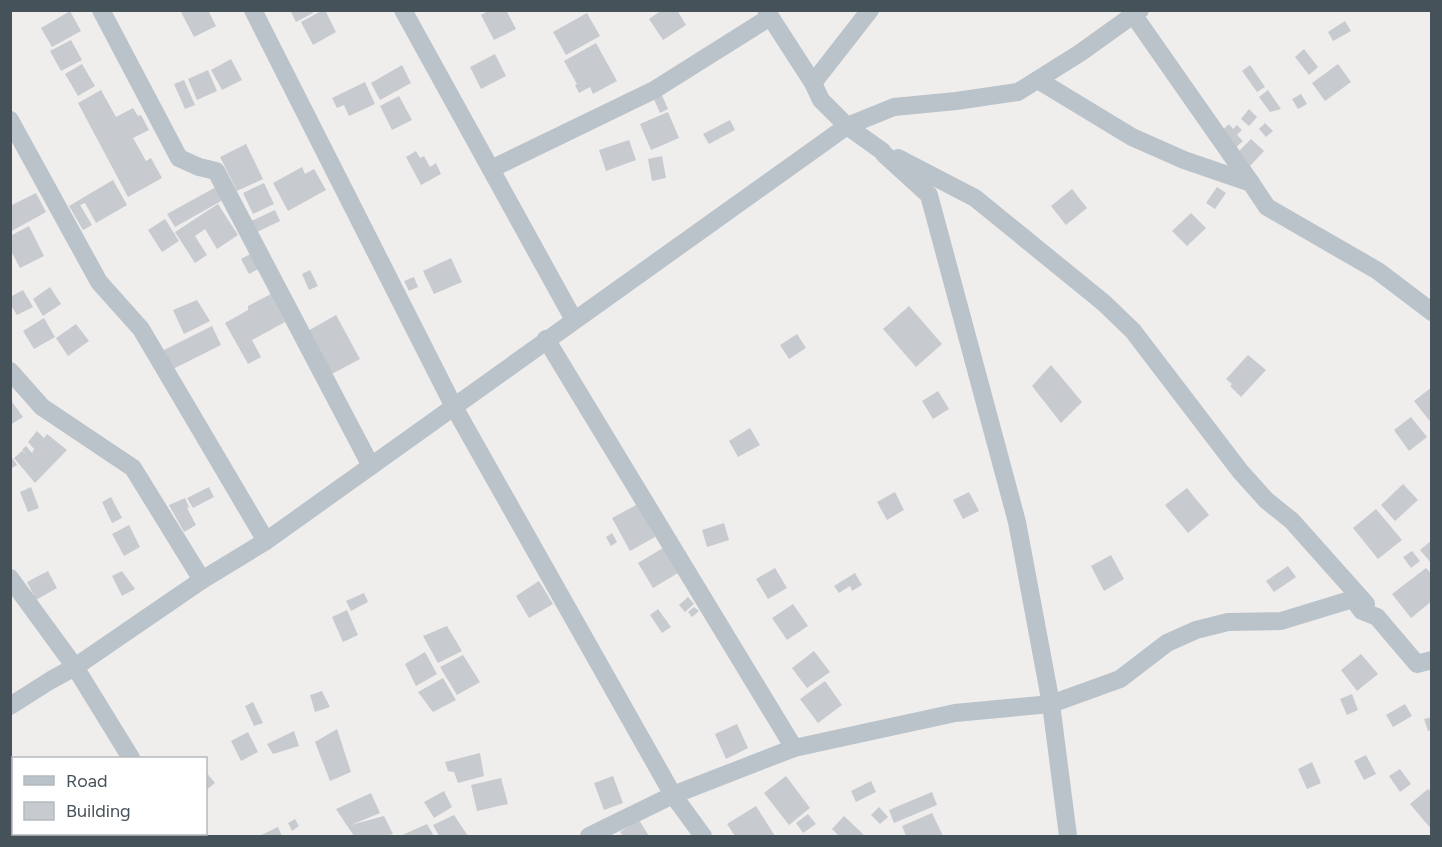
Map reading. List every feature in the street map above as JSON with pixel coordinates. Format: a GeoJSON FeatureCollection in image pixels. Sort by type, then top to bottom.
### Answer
{"type":"FeatureCollection","features":[{"type":"Feature","properties":{"kind":"street"},"geometry":{"type":"LineString","coordinates":[[101,10],[179,158],[216,171],[371,466]]}},
{"type":"Feature","properties":{"kind":"street"},"geometry":{"type":"LineString","coordinates":[[253,10],[454,406],[673,795],[703,837]]}},
{"type":"Feature","properties":{"kind":"street"},"geometry":{"type":"LineString","coordinates":[[403,10],[574,320]]}},
{"type":"Feature","properties":{"kind":"street"},"geometry":{"type":"LineString","coordinates":[[813,83],[870,10]]}},
{"type":"Feature","properties":{"kind":"street"},"geometry":{"type":"LineString","coordinates":[[10,706],[75,667],[202,580],[266,541],[847,126],[894,107],[1018,92],[1134,12],[1267,207],[1378,271],[1431,312]]}},
{"type":"Feature","properties":{"kind":"street"},"geometry":{"type":"LineString","coordinates":[[491,169],[654,90],[768,14],[813,83],[821,100],[847,126],[882,151],[975,198],[1104,303],[1133,331],[1240,471],[1266,500],[1292,521],[1418,664],[1431,660]]}},
{"type":"Feature","properties":{"kind":"street"},"geometry":{"type":"LineString","coordinates":[[1038,80],[1132,137],[1184,160],[1251,183]]}},
{"type":"Feature","properties":{"kind":"street"},"geometry":{"type":"LineString","coordinates":[[10,120],[99,282],[141,329],[266,541]]}},
{"type":"Feature","properties":{"kind":"street"},"geometry":{"type":"LineString","coordinates":[[882,151],[929,195],[1017,522],[1051,704],[1068,837]]}},
{"type":"Feature","properties":{"kind":"street"},"geometry":{"type":"LineString","coordinates":[[546,339],[794,748]]}},
{"type":"Feature","properties":{"kind":"street"},"geometry":{"type":"LineString","coordinates":[[10,371],[42,406],[133,468],[202,580]]}},
{"type":"Feature","properties":{"kind":"street"},"geometry":{"type":"LineString","coordinates":[[10,578],[75,667],[130,757]]}},
{"type":"Feature","properties":{"kind":"street"},"geometry":{"type":"LineString","coordinates":[[590,837],[673,795],[794,748],[955,713],[1051,704],[1120,679],[1167,643],[1196,630],[1228,622],[1281,621],[1353,599],[1362,611],[1377,617]]}},
{"type":"Feature","properties":{"kind":"building"},"geometry":{"type":"Polygon","coordinates":[[[180,10],[208,10],[216,26],[194,37],[180,10]]]}},
{"type":"Feature","properties":{"kind":"building"},"geometry":{"type":"Polygon","coordinates":[[[290,10],[312,10],[313,13],[296,22],[290,10]]]}},
{"type":"Feature","properties":{"kind":"building"},"geometry":{"type":"Polygon","coordinates":[[[323,10],[336,32],[313,45],[301,22],[323,10]]]}},
{"type":"Feature","properties":{"kind":"building"},"geometry":{"type":"Polygon","coordinates":[[[490,10],[506,10],[516,29],[494,40],[481,15],[490,10]]]}},
{"type":"Feature","properties":{"kind":"building"},"geometry":{"type":"Polygon","coordinates":[[[662,10],[677,10],[686,25],[663,40],[649,19],[662,10]]]}},
{"type":"Feature","properties":{"kind":"building"},"geometry":{"type":"Polygon","coordinates":[[[70,11],[81,31],[52,47],[41,28],[70,11]]]}},
{"type":"Feature","properties":{"kind":"building"},"geometry":{"type":"Polygon","coordinates":[[[587,13],[600,36],[566,55],[553,32],[587,13]]]}},
{"type":"Feature","properties":{"kind":"building"},"geometry":{"type":"Polygon","coordinates":[[[1345,21],[1351,31],[1333,41],[1328,32],[1345,21]]]}},
{"type":"Feature","properties":{"kind":"building"},"geometry":{"type":"Polygon","coordinates":[[[71,40],[82,60],[61,71],[50,51],[71,40]]]}},
{"type":"Feature","properties":{"kind":"building"},"geometry":{"type":"Polygon","coordinates":[[[596,43],[617,81],[593,94],[590,87],[579,93],[575,85],[577,84],[564,61],[596,43]]]}},
{"type":"Feature","properties":{"kind":"building"},"geometry":{"type":"Polygon","coordinates":[[[1304,49],[1318,67],[1309,75],[1295,57],[1304,49]]]}},
{"type":"Feature","properties":{"kind":"building"},"geometry":{"type":"Polygon","coordinates":[[[495,54],[506,76],[481,89],[470,67],[495,54]]]}},
{"type":"Feature","properties":{"kind":"building"},"geometry":{"type":"Polygon","coordinates":[[[231,59],[242,80],[222,90],[211,70],[231,59]]]}},
{"type":"Feature","properties":{"kind":"building"},"geometry":{"type":"Polygon","coordinates":[[[82,64],[95,86],[78,96],[65,74],[82,64]]]}},
{"type":"Feature","properties":{"kind":"building"},"geometry":{"type":"Polygon","coordinates":[[[1338,64],[1351,82],[1325,101],[1312,83],[1338,64]]]}},
{"type":"Feature","properties":{"kind":"building"},"geometry":{"type":"Polygon","coordinates":[[[402,65],[411,83],[380,100],[371,83],[402,65]]]}},
{"type":"Feature","properties":{"kind":"building"},"geometry":{"type":"Polygon","coordinates":[[[1250,65],[1265,87],[1257,92],[1242,71],[1250,65]]]}},
{"type":"Feature","properties":{"kind":"building"},"geometry":{"type":"Polygon","coordinates":[[[208,70],[217,91],[197,100],[188,79],[208,70]]]}},
{"type":"Feature","properties":{"kind":"building"},"geometry":{"type":"Polygon","coordinates":[[[184,80],[195,105],[185,109],[174,84],[184,80]]]}},
{"type":"Feature","properties":{"kind":"building"},"geometry":{"type":"Polygon","coordinates":[[[365,82],[375,104],[349,116],[344,105],[337,108],[332,98],[365,82]]]}},
{"type":"Feature","properties":{"kind":"building"},"geometry":{"type":"Polygon","coordinates":[[[101,90],[116,117],[133,108],[138,116],[141,115],[149,130],[133,138],[146,161],[151,158],[162,178],[128,197],[78,103],[101,90]]]}},
{"type":"Feature","properties":{"kind":"building"},"geometry":{"type":"Polygon","coordinates":[[[1268,90],[1281,109],[1270,112],[1259,97],[1268,90]]]}},
{"type":"Feature","properties":{"kind":"building"},"geometry":{"type":"Polygon","coordinates":[[[661,93],[668,109],[660,113],[653,97],[661,93]]]}},
{"type":"Feature","properties":{"kind":"building"},"geometry":{"type":"Polygon","coordinates":[[[1301,94],[1307,104],[1298,109],[1292,99],[1301,94]]]}},
{"type":"Feature","properties":{"kind":"building"},"geometry":{"type":"Polygon","coordinates":[[[399,96],[412,120],[392,130],[380,106],[399,96]]]}},
{"type":"Feature","properties":{"kind":"building"},"geometry":{"type":"Polygon","coordinates":[[[1249,109],[1257,117],[1249,126],[1241,119],[1249,109]]]}},
{"type":"Feature","properties":{"kind":"building"},"geometry":{"type":"Polygon","coordinates":[[[668,112],[679,138],[651,150],[640,124],[668,112]]]}},
{"type":"Feature","properties":{"kind":"building"},"geometry":{"type":"Polygon","coordinates":[[[730,120],[735,130],[709,144],[703,134],[730,120]]]}},
{"type":"Feature","properties":{"kind":"building"},"geometry":{"type":"Polygon","coordinates":[[[1265,123],[1273,131],[1266,137],[1259,129],[1265,123]]]}},
{"type":"Feature","properties":{"kind":"building"},"geometry":{"type":"Polygon","coordinates":[[[1229,124],[1233,129],[1237,125],[1242,130],[1237,135],[1243,141],[1234,149],[1219,133],[1229,124]]]}},
{"type":"Feature","properties":{"kind":"building"},"geometry":{"type":"Polygon","coordinates":[[[1251,139],[1264,151],[1250,166],[1237,153],[1251,139]]]}},
{"type":"Feature","properties":{"kind":"building"},"geometry":{"type":"Polygon","coordinates":[[[629,140],[636,160],[606,171],[599,150],[629,140]]]}},
{"type":"Feature","properties":{"kind":"building"},"geometry":{"type":"Polygon","coordinates":[[[246,144],[263,179],[237,191],[220,157],[246,144]]]}},
{"type":"Feature","properties":{"kind":"building"},"geometry":{"type":"Polygon","coordinates":[[[416,151],[420,158],[424,156],[430,167],[436,163],[441,174],[421,185],[406,157],[416,151]]]}},
{"type":"Feature","properties":{"kind":"building"},"geometry":{"type":"Polygon","coordinates":[[[662,156],[666,178],[652,181],[648,159],[662,156]]]}},
{"type":"Feature","properties":{"kind":"building"},"geometry":{"type":"Polygon","coordinates":[[[302,167],[305,174],[314,169],[326,190],[288,211],[273,183],[302,167]]]}},
{"type":"Feature","properties":{"kind":"building"},"geometry":{"type":"Polygon","coordinates":[[[113,180],[127,205],[96,223],[85,203],[80,205],[92,225],[83,230],[69,206],[113,180]]]}},
{"type":"Feature","properties":{"kind":"building"},"geometry":{"type":"Polygon","coordinates":[[[264,183],[274,204],[253,214],[243,193],[264,183]]]}},
{"type":"Feature","properties":{"kind":"building"},"geometry":{"type":"Polygon","coordinates":[[[216,187],[223,200],[175,227],[167,214],[216,187]]]}},
{"type":"Feature","properties":{"kind":"building"},"geometry":{"type":"Polygon","coordinates":[[[1217,187],[1226,193],[1215,209],[1206,203],[1217,187]]]}},
{"type":"Feature","properties":{"kind":"building"},"geometry":{"type":"Polygon","coordinates":[[[1072,189],[1087,208],[1066,225],[1051,206],[1072,189]]]}},
{"type":"Feature","properties":{"kind":"building"},"geometry":{"type":"Polygon","coordinates":[[[36,193],[46,212],[10,232],[10,206],[36,193]]]}},
{"type":"Feature","properties":{"kind":"building"},"geometry":{"type":"Polygon","coordinates":[[[218,204],[238,235],[217,249],[205,229],[195,236],[207,255],[195,263],[175,232],[218,204]]]}},
{"type":"Feature","properties":{"kind":"building"},"geometry":{"type":"Polygon","coordinates":[[[275,210],[280,221],[257,232],[251,221],[275,210]]]}},
{"type":"Feature","properties":{"kind":"building"},"geometry":{"type":"Polygon","coordinates":[[[1191,213],[1206,228],[1187,246],[1172,231],[1191,213]]]}},
{"type":"Feature","properties":{"kind":"building"},"geometry":{"type":"Polygon","coordinates":[[[165,219],[179,241],[162,252],[148,230],[165,219]]]}},
{"type":"Feature","properties":{"kind":"building"},"geometry":{"type":"Polygon","coordinates":[[[29,226],[44,256],[20,268],[10,249],[10,236],[29,226]]]}},
{"type":"Feature","properties":{"kind":"building"},"geometry":{"type":"Polygon","coordinates":[[[252,253],[260,268],[249,274],[241,259],[252,253]]]}},
{"type":"Feature","properties":{"kind":"building"},"geometry":{"type":"Polygon","coordinates":[[[451,258],[462,282],[434,294],[423,271],[451,258]]]}},
{"type":"Feature","properties":{"kind":"building"},"geometry":{"type":"Polygon","coordinates":[[[310,270],[318,286],[309,290],[302,274],[310,270]]]}},
{"type":"Feature","properties":{"kind":"building"},"geometry":{"type":"Polygon","coordinates":[[[414,277],[418,287],[409,291],[404,281],[414,277]]]}},
{"type":"Feature","properties":{"kind":"building"},"geometry":{"type":"Polygon","coordinates":[[[50,287],[61,304],[43,316],[33,299],[50,287]]]}},
{"type":"Feature","properties":{"kind":"building"},"geometry":{"type":"Polygon","coordinates":[[[23,290],[33,307],[17,315],[10,304],[10,297],[23,290]]]}},
{"type":"Feature","properties":{"kind":"building"},"geometry":{"type":"Polygon","coordinates":[[[271,294],[285,322],[252,340],[261,357],[248,364],[225,323],[248,310],[248,306],[271,294]]]}},
{"type":"Feature","properties":{"kind":"building"},"geometry":{"type":"Polygon","coordinates":[[[197,300],[210,321],[184,334],[173,310],[197,300]]]}},
{"type":"Feature","properties":{"kind":"building"},"geometry":{"type":"Polygon","coordinates":[[[909,306],[942,344],[916,367],[883,329],[909,306]]]}},
{"type":"Feature","properties":{"kind":"building"},"geometry":{"type":"Polygon","coordinates":[[[336,315],[360,359],[330,375],[306,332],[336,315]]]}},
{"type":"Feature","properties":{"kind":"building"},"geometry":{"type":"Polygon","coordinates":[[[44,318],[55,337],[34,349],[23,331],[44,318]]]}},
{"type":"Feature","properties":{"kind":"building"},"geometry":{"type":"Polygon","coordinates":[[[76,324],[89,341],[68,356],[56,338],[76,324]]]}},
{"type":"Feature","properties":{"kind":"building"},"geometry":{"type":"Polygon","coordinates":[[[212,326],[221,345],[173,369],[164,350],[212,326]]]}},
{"type":"Feature","properties":{"kind":"building"},"geometry":{"type":"Polygon","coordinates":[[[797,334],[806,348],[789,359],[780,345],[797,334]]]}},
{"type":"Feature","properties":{"kind":"building"},"geometry":{"type":"Polygon","coordinates":[[[1248,355],[1266,370],[1241,397],[1226,379],[1248,355]]]}},
{"type":"Feature","properties":{"kind":"building"},"geometry":{"type":"Polygon","coordinates":[[[1051,365],[1082,402],[1061,423],[1032,386],[1051,365]]]}},
{"type":"Feature","properties":{"kind":"building"},"geometry":{"type":"Polygon","coordinates":[[[1432,387],[1432,424],[1414,401],[1432,387]]]}},
{"type":"Feature","properties":{"kind":"building"},"geometry":{"type":"Polygon","coordinates":[[[938,391],[949,409],[933,419],[922,401],[938,391]]]}},
{"type":"Feature","properties":{"kind":"building"},"geometry":{"type":"Polygon","coordinates":[[[10,399],[23,417],[10,425],[10,399]]]}},
{"type":"Feature","properties":{"kind":"building"},"geometry":{"type":"Polygon","coordinates":[[[1411,417],[1427,437],[1409,451],[1394,430],[1411,417]]]}},
{"type":"Feature","properties":{"kind":"building"},"geometry":{"type":"Polygon","coordinates":[[[750,428],[760,445],[738,457],[729,441],[750,428]]]}},
{"type":"Feature","properties":{"kind":"building"},"geometry":{"type":"Polygon","coordinates":[[[37,431],[44,438],[47,434],[67,450],[35,483],[14,458],[22,451],[27,455],[22,450],[26,446],[32,453],[34,449],[28,442],[37,431]]]}},
{"type":"Feature","properties":{"kind":"building"},"geometry":{"type":"Polygon","coordinates":[[[10,455],[17,465],[10,469],[10,455]]]}},
{"type":"Feature","properties":{"kind":"building"},"geometry":{"type":"Polygon","coordinates":[[[1403,484],[1418,500],[1395,521],[1381,505],[1403,484]]]}},
{"type":"Feature","properties":{"kind":"building"},"geometry":{"type":"Polygon","coordinates":[[[31,487],[39,508],[28,512],[20,492],[31,487]]]}},
{"type":"Feature","properties":{"kind":"building"},"geometry":{"type":"Polygon","coordinates":[[[209,487],[214,497],[193,508],[187,498],[209,487]]]}},
{"type":"Feature","properties":{"kind":"building"},"geometry":{"type":"Polygon","coordinates":[[[1187,488],[1209,515],[1188,533],[1165,505],[1187,488]]]}},
{"type":"Feature","properties":{"kind":"building"},"geometry":{"type":"Polygon","coordinates":[[[895,492],[904,510],[887,520],[877,502],[895,492]]]}},
{"type":"Feature","properties":{"kind":"building"},"geometry":{"type":"Polygon","coordinates":[[[969,492],[979,511],[963,519],[953,500],[969,492]]]}},
{"type":"Feature","properties":{"kind":"building"},"geometry":{"type":"Polygon","coordinates":[[[111,497],[122,518],[112,523],[102,502],[111,497]]]}},
{"type":"Feature","properties":{"kind":"building"},"geometry":{"type":"Polygon","coordinates":[[[185,498],[189,507],[187,508],[196,525],[184,532],[169,505],[185,498]]]}},
{"type":"Feature","properties":{"kind":"building"},"geometry":{"type":"Polygon","coordinates":[[[638,504],[655,537],[630,551],[612,518],[638,504]]]}},
{"type":"Feature","properties":{"kind":"building"},"geometry":{"type":"Polygon","coordinates":[[[1376,509],[1402,540],[1378,559],[1353,528],[1376,509]]]}},
{"type":"Feature","properties":{"kind":"building"},"geometry":{"type":"Polygon","coordinates":[[[724,523],[729,540],[707,547],[702,530],[724,523]]]}},
{"type":"Feature","properties":{"kind":"building"},"geometry":{"type":"Polygon","coordinates":[[[129,525],[140,547],[124,556],[112,534],[129,525]]]}},
{"type":"Feature","properties":{"kind":"building"},"geometry":{"type":"Polygon","coordinates":[[[612,533],[617,542],[611,546],[606,537],[612,533]]]}},
{"type":"Feature","properties":{"kind":"building"},"geometry":{"type":"Polygon","coordinates":[[[1432,540],[1432,564],[1420,550],[1432,540]]]}},
{"type":"Feature","properties":{"kind":"building"},"geometry":{"type":"Polygon","coordinates":[[[663,548],[678,573],[653,588],[638,563],[663,548]]]}},
{"type":"Feature","properties":{"kind":"building"},"geometry":{"type":"Polygon","coordinates":[[[1412,551],[1420,561],[1411,568],[1403,557],[1412,551]]]}},
{"type":"Feature","properties":{"kind":"building"},"geometry":{"type":"Polygon","coordinates":[[[1111,555],[1124,579],[1104,591],[1091,566],[1111,555]]]}},
{"type":"Feature","properties":{"kind":"building"},"geometry":{"type":"Polygon","coordinates":[[[1288,566],[1296,577],[1274,592],[1266,581],[1288,566]]]}},
{"type":"Feature","properties":{"kind":"building"},"geometry":{"type":"Polygon","coordinates":[[[775,568],[787,588],[768,599],[756,579],[775,568]]]}},
{"type":"Feature","properties":{"kind":"building"},"geometry":{"type":"Polygon","coordinates":[[[1426,568],[1432,574],[1432,601],[1411,618],[1392,594],[1426,568]]]}},
{"type":"Feature","properties":{"kind":"building"},"geometry":{"type":"Polygon","coordinates":[[[48,571],[57,588],[36,600],[27,582],[48,571]]]}},
{"type":"Feature","properties":{"kind":"building"},"geometry":{"type":"Polygon","coordinates":[[[122,571],[135,589],[122,596],[112,576],[122,571]]]}},
{"type":"Feature","properties":{"kind":"building"},"geometry":{"type":"Polygon","coordinates":[[[855,573],[862,585],[852,591],[850,586],[839,593],[834,586],[855,573]]]}},
{"type":"Feature","properties":{"kind":"building"},"geometry":{"type":"Polygon","coordinates":[[[539,581],[553,604],[529,618],[516,596],[539,581]]]}},
{"type":"Feature","properties":{"kind":"building"},"geometry":{"type":"Polygon","coordinates":[[[364,593],[368,602],[351,611],[346,601],[364,593]]]}},
{"type":"Feature","properties":{"kind":"building"},"geometry":{"type":"Polygon","coordinates":[[[688,597],[694,604],[685,612],[679,605],[688,597]]]}},
{"type":"Feature","properties":{"kind":"building"},"geometry":{"type":"Polygon","coordinates":[[[793,604],[808,626],[787,640],[772,618],[793,604]]]}},
{"type":"Feature","properties":{"kind":"building"},"geometry":{"type":"Polygon","coordinates":[[[694,607],[699,611],[692,617],[688,612],[694,607]]]}},
{"type":"Feature","properties":{"kind":"building"},"geometry":{"type":"Polygon","coordinates":[[[658,609],[671,627],[662,633],[650,615],[658,609]]]}},
{"type":"Feature","properties":{"kind":"building"},"geometry":{"type":"Polygon","coordinates":[[[347,610],[358,635],[343,642],[332,617],[347,610]]]}},
{"type":"Feature","properties":{"kind":"building"},"geometry":{"type":"Polygon","coordinates":[[[447,626],[462,651],[438,663],[423,636],[447,626]]]}},
{"type":"Feature","properties":{"kind":"building"},"geometry":{"type":"Polygon","coordinates":[[[814,651],[830,672],[807,688],[792,668],[814,651]]]}},
{"type":"Feature","properties":{"kind":"building"},"geometry":{"type":"Polygon","coordinates":[[[425,652],[437,674],[416,686],[405,664],[425,652]]]}},
{"type":"Feature","properties":{"kind":"building"},"geometry":{"type":"Polygon","coordinates":[[[1361,654],[1378,674],[1357,691],[1341,670],[1361,654]]]}},
{"type":"Feature","properties":{"kind":"building"},"geometry":{"type":"Polygon","coordinates":[[[463,655],[480,682],[457,695],[440,667],[463,655]]]}},
{"type":"Feature","properties":{"kind":"building"},"geometry":{"type":"Polygon","coordinates":[[[443,678],[456,700],[433,712],[418,692],[443,678]]]}},
{"type":"Feature","properties":{"kind":"building"},"geometry":{"type":"Polygon","coordinates":[[[825,681],[842,705],[818,723],[800,699],[825,681]]]}},
{"type":"Feature","properties":{"kind":"building"},"geometry":{"type":"Polygon","coordinates":[[[322,691],[330,707],[315,712],[310,695],[322,691]]]}},
{"type":"Feature","properties":{"kind":"building"},"geometry":{"type":"Polygon","coordinates":[[[1352,694],[1358,710],[1347,715],[1340,699],[1352,694]]]}},
{"type":"Feature","properties":{"kind":"building"},"geometry":{"type":"Polygon","coordinates":[[[253,702],[263,723],[254,726],[245,706],[253,702]]]}},
{"type":"Feature","properties":{"kind":"building"},"geometry":{"type":"Polygon","coordinates":[[[1405,704],[1412,716],[1393,727],[1386,715],[1405,704]]]}},
{"type":"Feature","properties":{"kind":"building"},"geometry":{"type":"Polygon","coordinates":[[[1432,717],[1432,730],[1428,731],[1424,719],[1432,717]]]}},
{"type":"Feature","properties":{"kind":"building"},"geometry":{"type":"Polygon","coordinates":[[[737,724],[748,748],[726,759],[715,734],[737,724]]]}},
{"type":"Feature","properties":{"kind":"building"},"geometry":{"type":"Polygon","coordinates":[[[337,729],[351,772],[330,781],[315,742],[337,729]]]}},
{"type":"Feature","properties":{"kind":"building"},"geometry":{"type":"Polygon","coordinates":[[[294,731],[299,746],[273,754],[267,744],[294,731]]]}},
{"type":"Feature","properties":{"kind":"building"},"geometry":{"type":"Polygon","coordinates":[[[248,732],[258,752],[241,761],[231,741],[248,732]]]}},
{"type":"Feature","properties":{"kind":"building"},"geometry":{"type":"Polygon","coordinates":[[[480,753],[484,776],[458,783],[454,772],[448,771],[445,762],[480,753]]]}},
{"type":"Feature","properties":{"kind":"building"},"geometry":{"type":"Polygon","coordinates":[[[1366,755],[1376,774],[1364,780],[1354,761],[1366,755]]]}},
{"type":"Feature","properties":{"kind":"building"},"geometry":{"type":"Polygon","coordinates":[[[1312,762],[1321,783],[1307,789],[1298,769],[1312,762]]]}},
{"type":"Feature","properties":{"kind":"building"},"geometry":{"type":"Polygon","coordinates":[[[1400,769],[1411,784],[1400,792],[1389,776],[1400,769]]]}},
{"type":"Feature","properties":{"kind":"building"},"geometry":{"type":"Polygon","coordinates":[[[207,773],[215,783],[207,789],[207,773]]]}},
{"type":"Feature","properties":{"kind":"building"},"geometry":{"type":"Polygon","coordinates":[[[613,776],[623,803],[604,810],[594,783],[613,776]]]}},
{"type":"Feature","properties":{"kind":"building"},"geometry":{"type":"Polygon","coordinates":[[[786,776],[810,808],[789,825],[764,793],[786,776]]]}},
{"type":"Feature","properties":{"kind":"building"},"geometry":{"type":"Polygon","coordinates":[[[501,778],[508,804],[477,811],[471,785],[501,778]]]}},
{"type":"Feature","properties":{"kind":"building"},"geometry":{"type":"Polygon","coordinates":[[[871,781],[876,792],[856,802],[851,791],[871,781]]]}},
{"type":"Feature","properties":{"kind":"building"},"geometry":{"type":"Polygon","coordinates":[[[1428,789],[1432,793],[1432,830],[1410,804],[1428,789]]]}},
{"type":"Feature","properties":{"kind":"building"},"geometry":{"type":"Polygon","coordinates":[[[444,791],[452,807],[434,818],[424,802],[444,791]]]}},
{"type":"Feature","properties":{"kind":"building"},"geometry":{"type":"Polygon","coordinates":[[[932,792],[937,805],[894,823],[889,810],[932,792]]]}},
{"type":"Feature","properties":{"kind":"building"},"geometry":{"type":"Polygon","coordinates":[[[371,793],[380,813],[351,825],[384,816],[393,834],[354,836],[336,809],[371,793]]]}},
{"type":"Feature","properties":{"kind":"building"},"geometry":{"type":"Polygon","coordinates":[[[756,806],[775,836],[735,836],[727,824],[756,806]]]}},
{"type":"Feature","properties":{"kind":"building"},"geometry":{"type":"Polygon","coordinates":[[[879,807],[888,817],[880,824],[871,815],[879,807]]]}},
{"type":"Feature","properties":{"kind":"building"},"geometry":{"type":"Polygon","coordinates":[[[932,813],[943,836],[906,836],[902,826],[932,813]]]}},
{"type":"Feature","properties":{"kind":"building"},"geometry":{"type":"Polygon","coordinates":[[[808,814],[816,824],[803,833],[796,823],[808,814]]]}},
{"type":"Feature","properties":{"kind":"building"},"geometry":{"type":"Polygon","coordinates":[[[454,815],[468,836],[439,836],[433,825],[454,815]]]}},
{"type":"Feature","properties":{"kind":"building"},"geometry":{"type":"Polygon","coordinates":[[[844,816],[865,836],[839,836],[832,829],[844,816]]]}},
{"type":"Feature","properties":{"kind":"building"},"geometry":{"type":"Polygon","coordinates":[[[295,819],[299,826],[292,831],[288,823],[295,819]]]}},
{"type":"Feature","properties":{"kind":"building"},"geometry":{"type":"Polygon","coordinates":[[[639,820],[649,836],[623,836],[620,832],[639,820]]]}},
{"type":"Feature","properties":{"kind":"building"},"geometry":{"type":"Polygon","coordinates":[[[427,824],[434,836],[400,836],[427,824]]]}},
{"type":"Feature","properties":{"kind":"building"},"geometry":{"type":"Polygon","coordinates":[[[278,827],[282,836],[259,836],[278,827]]]}}]}
